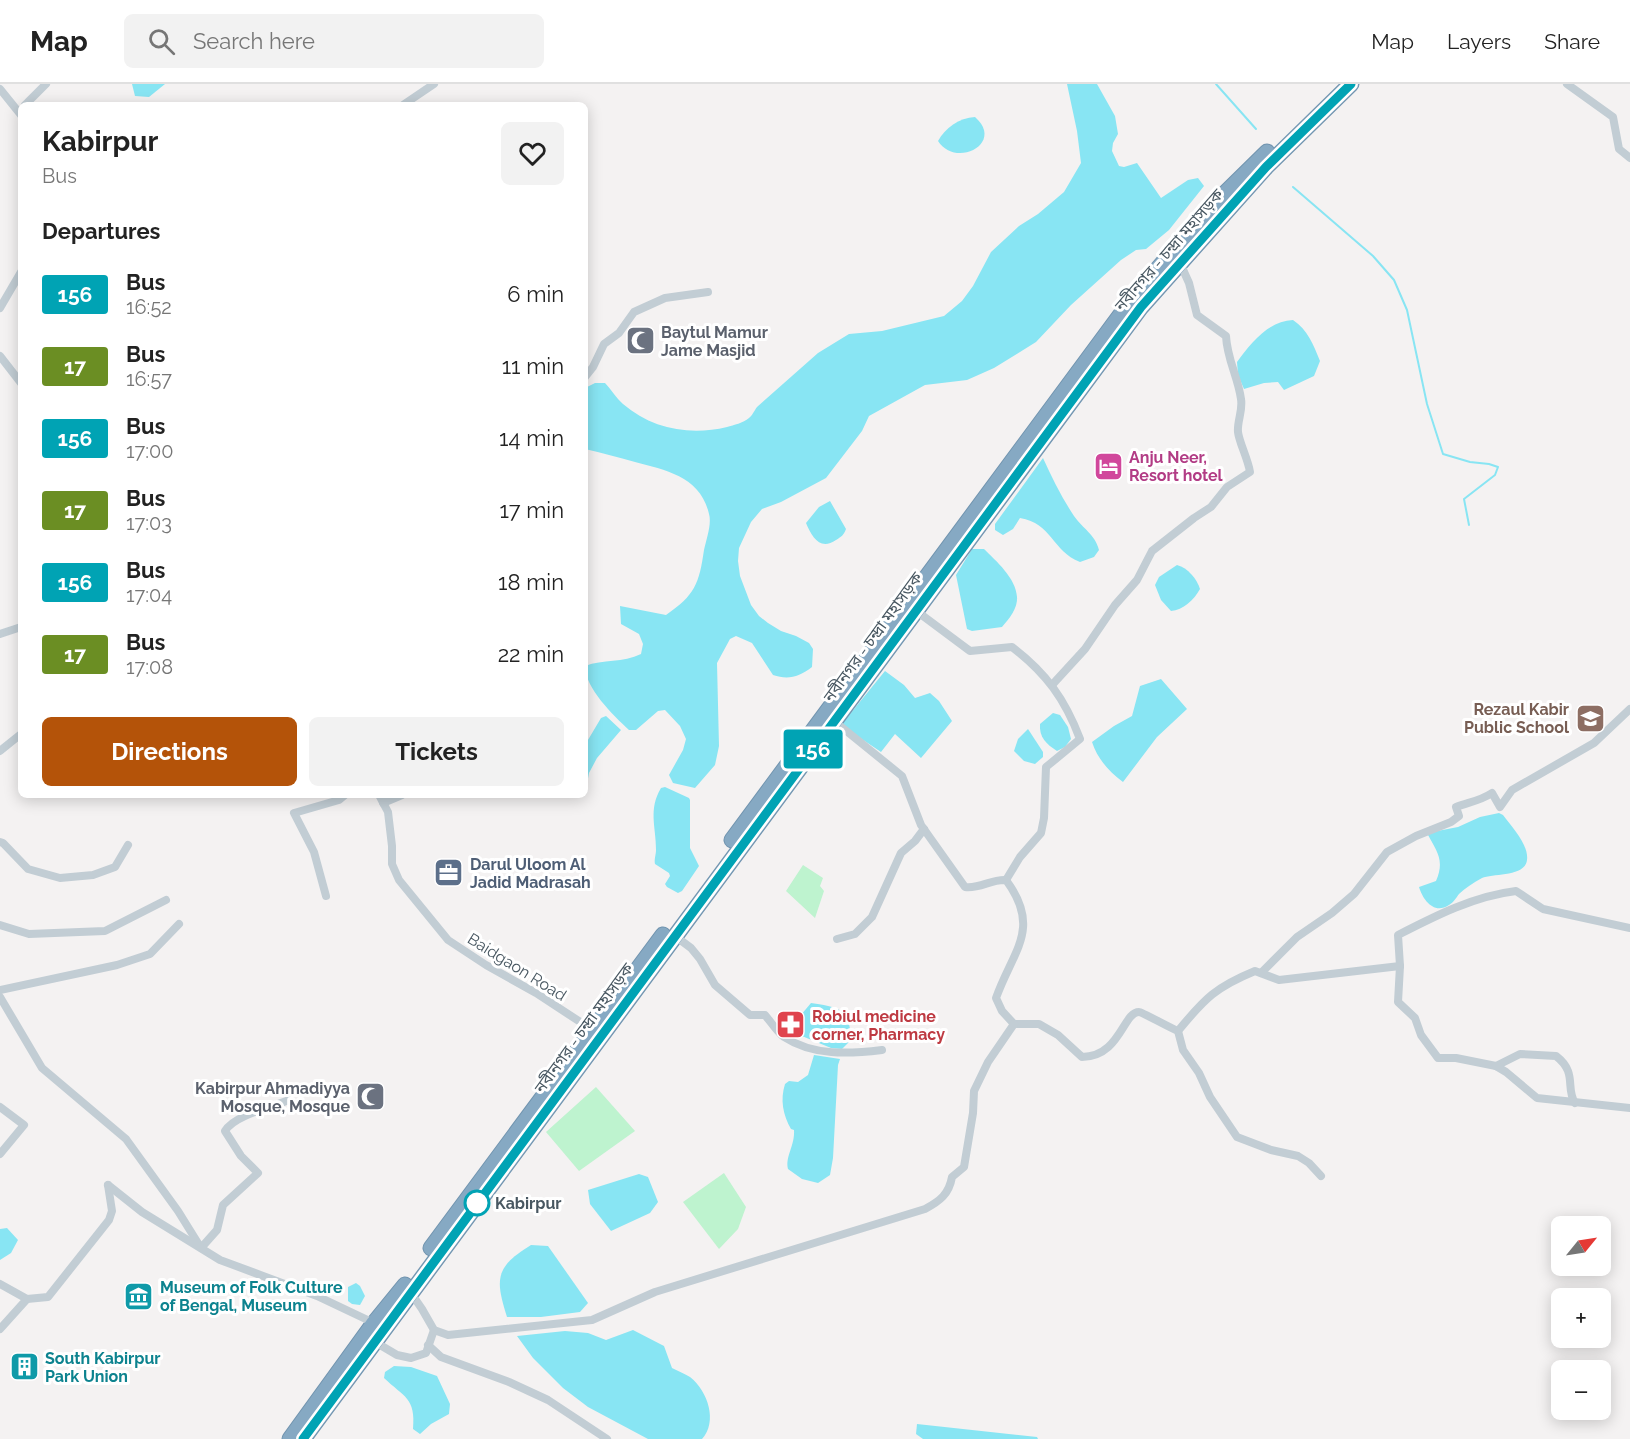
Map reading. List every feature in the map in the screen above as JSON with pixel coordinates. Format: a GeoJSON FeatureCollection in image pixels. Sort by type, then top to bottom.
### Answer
{"type":"FeatureCollection","features":[{"type":"Feature","properties":{"kind":"highway","name":"নবীনগর - চন্দ্রা মহাসড়ক"},"geometry":{"type":"LineString","coordinates":[[290,1439],[1136,294],[1213,205],[1335,84]]}},
{"type":"Feature","properties":{"kind":"highway","name":"নবীনগর - চন্দ্রা মহাসড়ক"},"geometry":{"type":"LineString","coordinates":[[303,1439],[1141,307],[1266,167],[1351,84]]}},
{"type":"Feature","properties":{"kind":"street"},"geometry":{"type":"LineString","coordinates":[[29,102],[46,84]]}},
{"type":"Feature","properties":{"kind":"street"},"geometry":{"type":"LineString","coordinates":[[407,102],[434,84]]}},
{"type":"Feature","properties":{"kind":"street"},"geometry":{"type":"LineString","coordinates":[[1567,84],[1613,117],[1619,149],[1630,158]]}},
{"type":"Feature","properties":{"kind":"street"},"geometry":{"type":"LineString","coordinates":[[0,89],[18,107]]}},
{"type":"Feature","properties":{"kind":"street"},"geometry":{"type":"LineString","coordinates":[[1052,685],[1085,649],[1115,605],[1137,579],[1152,550],[1211,507],[1227,487],[1250,472],[1239,434],[1242,415],[1241,400],[1238,381],[1230,363],[1226,336],[1197,315],[1189,283],[1180,262]]}},
{"type":"Feature","properties":{"kind":"street"},"geometry":{"type":"LineString","coordinates":[[0,308],[18,277]]}},
{"type":"Feature","properties":{"kind":"street"},"geometry":{"type":"LineString","coordinates":[[588,373],[604,344],[619,333],[634,312],[665,298],[708,292]]}},
{"type":"Feature","properties":{"kind":"street"},"geometry":{"type":"LineString","coordinates":[[0,356],[18,379]]}},
{"type":"Feature","properties":{"kind":"street"},"geometry":{"type":"LineString","coordinates":[[915,610],[970,651],[1012,647],[1029,660],[1052,685],[1071,714],[1080,739],[1046,767],[1044,818],[1041,833],[1020,857],[1006,880]]}},
{"type":"Feature","properties":{"kind":"street"},"geometry":{"type":"LineString","coordinates":[[0,634],[18,628]]}},
{"type":"Feature","properties":{"kind":"street"},"geometry":{"type":"LineString","coordinates":[[1261,974],[1298,937],[1354,894],[1387,852],[1416,836],[1451,822],[1459,816],[1456,807],[1478,801],[1491,794],[1500,807],[1512,790],[1594,743],[1630,709]]}},
{"type":"Feature","properties":{"kind":"street"},"geometry":{"type":"LineString","coordinates":[[834,721],[902,776],[924,829],[966,887],[974,888],[999,879],[1006,880],[1014,891],[1022,914],[1024,929],[996,998],[1002,1011],[1014,1024],[1039,1024],[1058,1035],[1082,1057],[1092,1057],[1105,1050],[1120,1034],[1126,1019],[1138,1012],[1178,1031],[1183,1050],[1210,1097],[1237,1137],[1271,1150],[1298,1156],[1309,1163],[1321,1176]]}},
{"type":"Feature","properties":{"kind":"street"},"geometry":{"type":"LineString","coordinates":[[0,751],[18,736]]}},
{"type":"Feature","properties":{"kind":"street"},"geometry":{"type":"LineString","coordinates":[[326,896],[314,852],[294,813],[341,798]]}},
{"type":"Feature","properties":{"kind":"street","name":"Baidgaon Road"},"geometry":{"type":"LineString","coordinates":[[380,798],[388,812],[392,864],[399,880],[448,940],[591,1029]]}},
{"type":"Feature","properties":{"kind":"street"},"geometry":{"type":"LineString","coordinates":[[383,803],[395,798]]}},
{"type":"Feature","properties":{"kind":"street"},"geometry":{"type":"LineString","coordinates":[[837,939],[855,934],[872,917],[901,853],[915,841],[924,829]]}},
{"type":"Feature","properties":{"kind":"street"},"geometry":{"type":"LineString","coordinates":[[0,842],[28,869],[60,878],[93,875],[115,867],[128,845]]}},
{"type":"Feature","properties":{"kind":"street"},"geometry":{"type":"LineString","coordinates":[[1630,928],[1543,909],[1516,891],[1501,893],[1446,912],[1398,935],[1400,966],[1398,1002],[1415,1018],[1421,1035],[1432,1053],[1438,1058],[1456,1058],[1496,1066],[1537,1098],[1630,1108]]}},
{"type":"Feature","properties":{"kind":"street"},"geometry":{"type":"LineString","coordinates":[[0,925],[28,934],[105,931],[165,900]]}},
{"type":"Feature","properties":{"kind":"street"},"geometry":{"type":"LineString","coordinates":[[0,990],[117,965],[150,954],[179,924]]}},
{"type":"Feature","properties":{"kind":"street"},"geometry":{"type":"LineString","coordinates":[[675,936],[691,948],[700,959],[715,985],[750,1015],[765,1016],[784,1036],[826,1052],[848,1054],[882,1050]]}},
{"type":"Feature","properties":{"kind":"street"},"geometry":{"type":"LineString","coordinates":[[1178,1031],[1210,994],[1228,982],[1255,971],[1279,980],[1400,966]]}},
{"type":"Feature","properties":{"kind":"street"},"geometry":{"type":"LineString","coordinates":[[0,997],[42,1068],[126,1139],[178,1211],[201,1248]]}},
{"type":"Feature","properties":{"kind":"street"},"geometry":{"type":"LineString","coordinates":[[411,1293],[434,1330],[447,1335],[592,1320],[655,1292],[934,1205],[950,1191],[952,1177],[964,1167],[974,1113],[974,1091],[988,1062],[1014,1024]]}},
{"type":"Feature","properties":{"kind":"street"},"geometry":{"type":"LineString","coordinates":[[1496,1066],[1520,1054],[1556,1056],[1569,1072],[1571,1098],[1575,1103]]}},
{"type":"Feature","properties":{"kind":"street"},"geometry":{"type":"LineString","coordinates":[[201,1248],[217,1230],[223,1205],[258,1173],[241,1156],[225,1131],[229,1124],[242,1117],[289,1101]]}},
{"type":"Feature","properties":{"kind":"street"},"geometry":{"type":"LineString","coordinates":[[0,1107],[24,1125],[0,1154]]}},
{"type":"Feature","properties":{"kind":"street"},"geometry":{"type":"LineString","coordinates":[[0,1284],[27,1299],[48,1297],[109,1220],[112,1211],[108,1185],[142,1212],[220,1260],[317,1296],[374,1323]]}},
{"type":"Feature","properties":{"kind":"street"},"geometry":{"type":"LineString","coordinates":[[0,1329],[27,1299]]}},
{"type":"Feature","properties":{"kind":"street"},"geometry":{"type":"LineString","coordinates":[[375,1342],[397,1355],[411,1358],[426,1353],[434,1330]]}},
{"type":"Feature","properties":{"kind":"street"},"geometry":{"type":"LineString","coordinates":[[428,1345],[441,1357],[509,1382],[548,1400],[607,1439]]}},
{"type":"Feature","properties":{"kind":"green space"},"geometry":{"type":"Polygon","coordinates":[[[803,865],[823,878],[820,886],[824,891],[815,918],[786,891],[803,865]]]}},
{"type":"Feature","properties":{"kind":"green space"},"geometry":{"type":"Polygon","coordinates":[[[596,1087],[635,1131],[579,1171],[546,1132],[596,1087]]]}},
{"type":"Feature","properties":{"kind":"green space"},"geometry":{"type":"Polygon","coordinates":[[[724,1173],[746,1207],[738,1229],[719,1249],[683,1202],[724,1173]]]}},
{"type":"Feature","properties":{"kind":"water"},"geometry":{"type":"Polygon","coordinates":[[[132,84],[165,84],[149,97],[135,96],[132,84]]]}},
{"type":"Feature","properties":{"kind":"water"},"geometry":{"type":"Polygon","coordinates":[[[1067,84],[1097,84],[1115,116],[1118,134],[1112,151],[1119,166],[1124,167],[1137,163],[1161,198],[1188,180],[1198,178],[1204,186],[1169,230],[1146,249],[1136,250],[1121,260],[1071,305],[1036,342],[994,368],[967,380],[925,385],[869,416],[862,431],[826,478],[781,502],[762,509],[751,522],[739,548],[740,576],[751,605],[759,616],[781,631],[809,643],[813,649],[812,667],[793,677],[773,675],[752,643],[736,636],[730,639],[717,663],[719,746],[715,765],[695,788],[673,783],[669,775],[683,750],[686,739],[680,726],[665,710],[658,711],[636,730],[629,730],[595,692],[588,678],[588,665],[627,659],[641,654],[643,644],[639,634],[621,624],[620,606],[666,615],[683,601],[694,588],[700,572],[710,518],[705,501],[698,491],[681,477],[659,468],[588,450],[588,386],[595,383],[605,383],[620,402],[634,413],[659,425],[699,431],[741,423],[818,353],[849,334],[882,331],[944,316],[962,301],[973,286],[991,252],[1019,226],[1038,214],[1064,192],[1081,163],[1067,84]]]}},
{"type":"Feature","properties":{"kind":"water"},"geometry":{"type":"Polygon","coordinates":[[[975,117],[983,127],[984,136],[981,143],[974,149],[966,153],[956,153],[946,149],[938,141],[953,124],[975,117]]]}},
{"type":"Feature","properties":{"kind":"water"},"geometry":{"type":"Polygon","coordinates":[[[1293,320],[1306,333],[1320,361],[1314,376],[1284,390],[1278,382],[1264,383],[1244,389],[1238,375],[1237,362],[1261,334],[1276,324],[1293,320]]]}},
{"type":"Feature","properties":{"kind":"water"},"geometry":{"type":"Polygon","coordinates":[[[1043,458],[1057,488],[1077,521],[1097,544],[1099,550],[1094,557],[1080,562],[1063,551],[1039,525],[1020,518],[1013,529],[1003,535],[995,530],[995,524],[1043,458]]]}},
{"type":"Feature","properties":{"kind":"water"},"geometry":{"type":"Polygon","coordinates":[[[830,501],[846,529],[839,538],[825,544],[817,541],[806,523],[819,507],[830,501]]]}},
{"type":"Feature","properties":{"kind":"water"},"geometry":{"type":"Polygon","coordinates":[[[972,549],[984,549],[1005,570],[1016,590],[1015,609],[1002,627],[972,631],[967,629],[956,575],[972,549]]]}},
{"type":"Feature","properties":{"kind":"water"},"geometry":{"type":"Polygon","coordinates":[[[1177,565],[1192,574],[1200,589],[1188,604],[1171,611],[1161,600],[1155,585],[1159,577],[1177,565]]]}},
{"type":"Feature","properties":{"kind":"water"},"geometry":{"type":"Polygon","coordinates":[[[885,671],[904,685],[915,698],[930,693],[939,701],[952,721],[921,758],[895,734],[881,752],[841,725],[885,671]]]}},
{"type":"Feature","properties":{"kind":"water"},"geometry":{"type":"Polygon","coordinates":[[[1161,679],[1187,709],[1157,737],[1123,782],[1104,764],[1092,742],[1132,716],[1140,686],[1161,679]]]}},
{"type":"Feature","properties":{"kind":"water"},"geometry":{"type":"Polygon","coordinates":[[[1053,713],[1060,715],[1068,727],[1071,739],[1065,747],[1057,751],[1044,740],[1040,729],[1040,724],[1053,713]]]}},
{"type":"Feature","properties":{"kind":"water"},"geometry":{"type":"Polygon","coordinates":[[[606,716],[621,730],[597,758],[588,778],[588,740],[601,718],[606,716]]]}},
{"type":"Feature","properties":{"kind":"water"},"geometry":{"type":"Polygon","coordinates":[[[1028,729],[1043,752],[1043,757],[1035,764],[1024,761],[1014,751],[1018,739],[1028,729]]]}},
{"type":"Feature","properties":{"kind":"water"},"geometry":{"type":"Polygon","coordinates":[[[665,787],[690,800],[690,848],[699,866],[682,891],[678,893],[665,884],[670,876],[669,873],[655,864],[654,811],[657,796],[661,788],[665,787]]]}},
{"type":"Feature","properties":{"kind":"water"},"geometry":{"type":"Polygon","coordinates":[[[1499,813],[1503,815],[1523,842],[1527,854],[1525,865],[1515,872],[1482,878],[1444,908],[1430,905],[1423,897],[1419,887],[1436,881],[1440,862],[1427,833],[1458,827],[1480,817],[1499,813]]]}},
{"type":"Feature","properties":{"kind":"water"},"geometry":{"type":"Polygon","coordinates":[[[811,1003],[836,1008],[845,1016],[851,1040],[842,1049],[831,1048],[797,1034],[795,1022],[811,1003]]]}},
{"type":"Feature","properties":{"kind":"water"},"geometry":{"type":"Polygon","coordinates":[[[814,1055],[840,1059],[830,1175],[818,1183],[802,1179],[788,1169],[794,1130],[791,1129],[783,1107],[785,1084],[789,1081],[798,1082],[808,1075],[814,1055]]]}},
{"type":"Feature","properties":{"kind":"water"},"geometry":{"type":"Polygon","coordinates":[[[639,1174],[648,1177],[658,1202],[650,1213],[611,1231],[590,1204],[588,1190],[639,1174]]]}},
{"type":"Feature","properties":{"kind":"water"},"geometry":{"type":"Polygon","coordinates":[[[7,1228],[18,1240],[11,1253],[0,1260],[0,1229],[7,1228]]]}},
{"type":"Feature","properties":{"kind":"water"},"geometry":{"type":"Polygon","coordinates":[[[531,1245],[548,1246],[588,1303],[580,1312],[541,1317],[507,1317],[501,1293],[501,1275],[510,1260],[531,1245]]]}},
{"type":"Feature","properties":{"kind":"water"},"geometry":{"type":"Polygon","coordinates":[[[356,1283],[365,1296],[360,1305],[348,1301],[348,1287],[356,1283]]]}},
{"type":"Feature","properties":{"kind":"water"},"geometry":{"type":"Polygon","coordinates":[[[633,1330],[664,1346],[672,1368],[690,1377],[702,1390],[710,1416],[707,1432],[702,1439],[648,1439],[588,1407],[563,1388],[533,1358],[517,1336],[565,1331],[588,1333],[606,1340],[633,1330]]]}},
{"type":"Feature","properties":{"kind":"water"},"geometry":{"type":"Polygon","coordinates":[[[394,1366],[411,1367],[437,1376],[450,1404],[449,1414],[431,1424],[420,1434],[413,1429],[413,1411],[410,1404],[403,1394],[384,1378],[385,1372],[394,1366]]]}},
{"type":"Feature","properties":{"kind":"water"},"geometry":{"type":"Polygon","coordinates":[[[917,1424],[1037,1437],[1038,1439],[923,1439],[916,1434],[917,1424]]]}},
{"type":"Feature","properties":{"kind":"waterway"},"geometry":{"type":"LineString","coordinates":[[1216,84],[1256,129]]}},
{"type":"Feature","properties":{"kind":"waterway"},"geometry":{"type":"LineString","coordinates":[[1293,187],[1373,256],[1394,280],[1407,310],[1427,404],[1443,454],[1498,467],[1495,475],[1464,499],[1469,525]]}},
{"type":"Feature","properties":{"kind":"bus line","name":"156"},"geometry":{"type":"LineString","coordinates":[[303,1439],[1141,307],[1266,167],[1351,84]]}},
{"type":"Feature","properties":{"kind":"place","name":"Baytul Mamur Jame Masjid"},"geometry":{"type":"Point","coordinates":[640,341]}},
{"type":"Feature","properties":{"kind":"place","name":"Anju Neer, Resort hotel"},"geometry":{"type":"Point","coordinates":[1108,466]}},
{"type":"Feature","properties":{"kind":"place","name":"Rezaul Kabir Public School"},"geometry":{"type":"Point","coordinates":[1590,718]}},
{"type":"Feature","properties":{"kind":"place","name":"Darul Uloom Al Jadid Madrasah"},"geometry":{"type":"Point","coordinates":[449,873]}},
{"type":"Feature","properties":{"kind":"place","name":"Robiul medicine corner, Pharmacy"},"geometry":{"type":"Point","coordinates":[791,1025]}},
{"type":"Feature","properties":{"kind":"place","name":"Kabirpur Ahmadiyya Mosque, Mosque"},"geometry":{"type":"Point","coordinates":[371,1097]}},
{"type":"Feature","properties":{"kind":"place","name":"Kabirpur"},"geometry":{"type":"Point","coordinates":[477,1203]}},
{"type":"Feature","properties":{"kind":"place","name":"Museum of Folk Culture of Bengal, Museum"},"geometry":{"type":"Point","coordinates":[139,1296]}},
{"type":"Feature","properties":{"kind":"place","name":"South Kabirpur Park Union"},"geometry":{"type":"Point","coordinates":[24,1367]}}]}
